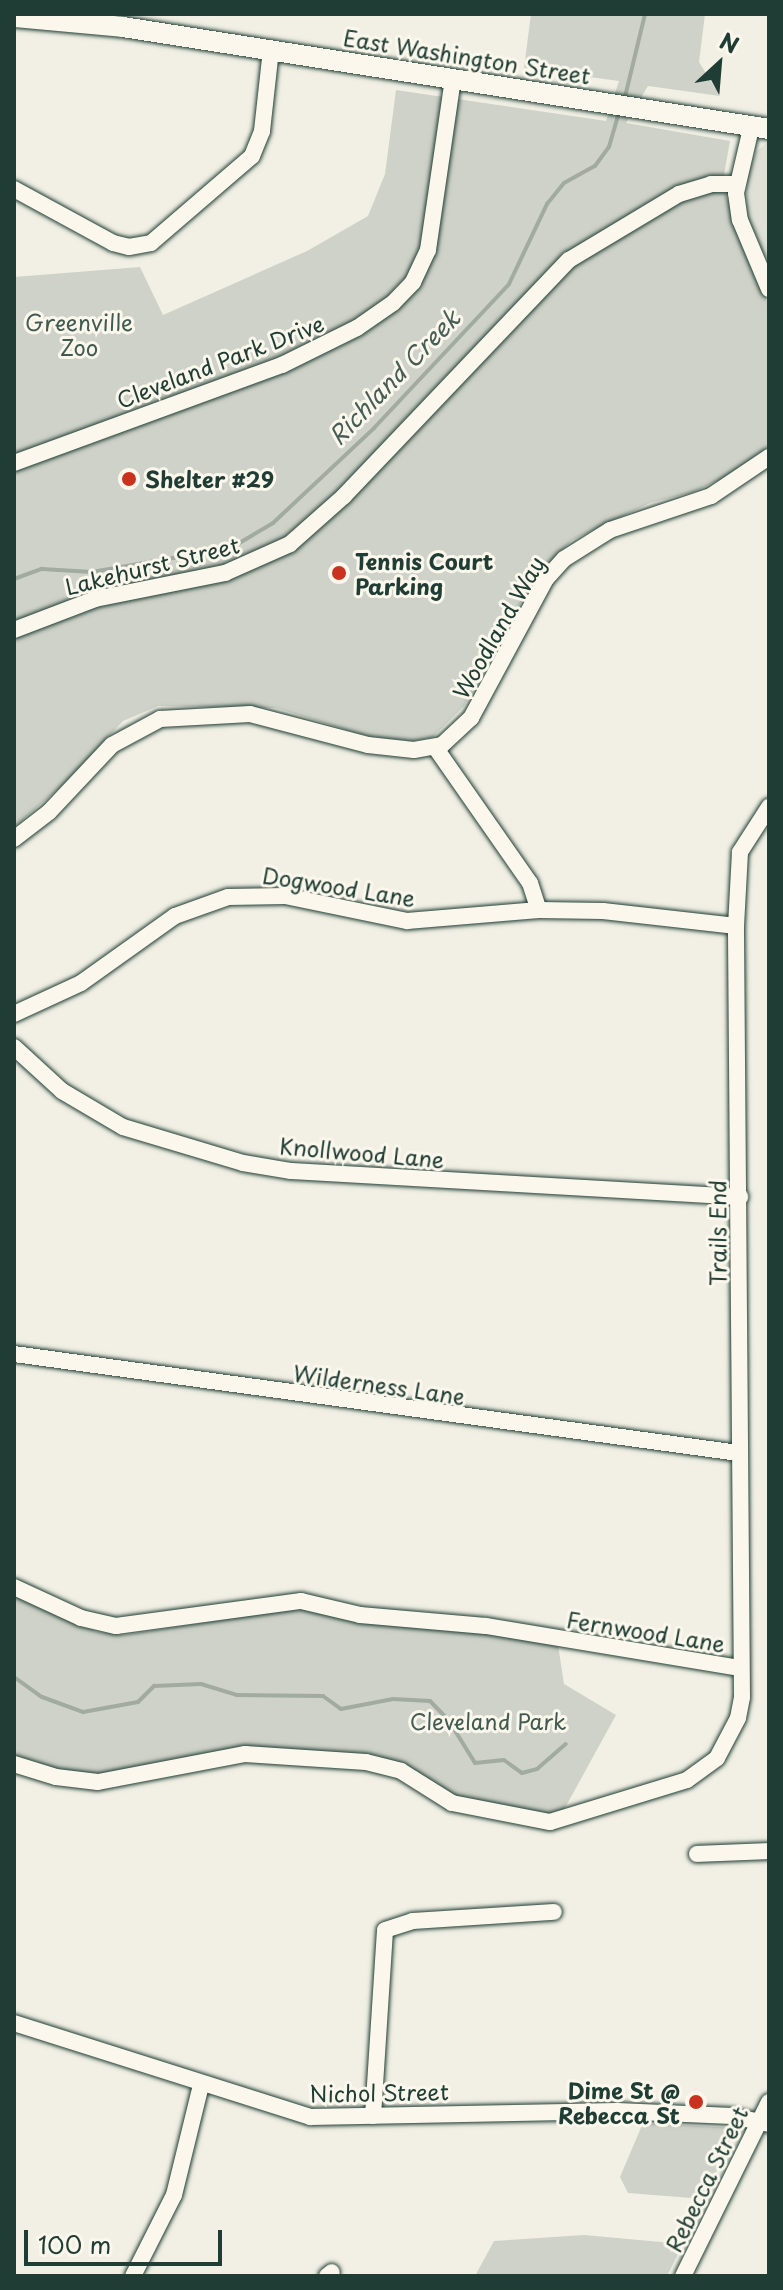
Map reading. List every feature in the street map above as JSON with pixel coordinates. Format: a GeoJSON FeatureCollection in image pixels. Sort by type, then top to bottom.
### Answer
{"type":"FeatureCollection","features":[{"type":"Feature","properties":{"kind":"street","name":"East Washington Street"},"geometry":{"type":"LineString","coordinates":[[14,17],[124,21],[271,50],[760,127]]}},
{"type":"Feature","properties":{"kind":"street"},"geometry":{"type":"LineString","coordinates":[[14,189],[113,243],[129,247],[151,243],[252,156],[262,131],[271,50]]}},
{"type":"Feature","properties":{"kind":"street","name":"Cleveland Park Drive"},"geometry":{"type":"LineString","coordinates":[[14,463],[329,344],[402,296],[428,250],[453,79]]}},
{"type":"Feature","properties":{"kind":"street"},"geometry":{"type":"LineString","coordinates":[[760,127],[736,184],[740,220],[769,289]]}},
{"type":"Feature","properties":{"kind":"street","name":"Lakehurst Street"},"geometry":{"type":"LineString","coordinates":[[14,630],[95,599],[225,573],[290,544],[344,496],[569,260],[679,194],[711,184],[736,184]]}},
{"type":"Feature","properties":{"kind":"street"},"geometry":{"type":"LineString","coordinates":[[753,255],[769,262]]}},
{"type":"Feature","properties":{"kind":"street","name":"Woodland Way"},"geometry":{"type":"LineString","coordinates":[[435,747],[452,739],[471,718],[546,579],[564,559],[610,530],[720,492],[769,457]]}},
{"type":"Feature","properties":{"kind":"street"},"geometry":{"type":"LineString","coordinates":[[14,839],[49,812],[112,745],[160,719],[196,713],[250,714],[368,745],[435,747],[530,883],[539,910]]}},
{"type":"Feature","properties":{"kind":"street","name":"Trails End"},"geometry":{"type":"LineString","coordinates":[[739,1668],[740,1197],[736,926],[740,852],[769,807]]}},
{"type":"Feature","properties":{"kind":"street","name":"Dogwood Lane"},"geometry":{"type":"LineString","coordinates":[[14,1014],[81,983],[175,916],[228,897],[285,896],[407,921],[539,910],[603,911],[736,926]]}},
{"type":"Feature","properties":{"kind":"street","name":"Knollwood Lane"},"geometry":{"type":"LineString","coordinates":[[14,1047],[62,1091],[123,1127],[243,1163],[322,1173],[740,1197]]}},
{"type":"Feature","properties":{"kind":"street","name":"Wilderness Lane"},"geometry":{"type":"LineString","coordinates":[[14,1354],[739,1453]]}},
{"type":"Feature","properties":{"kind":"street","name":"Fernwood Lane"},"geometry":{"type":"LineString","coordinates":[[14,1587],[81,1618],[116,1626],[301,1601],[360,1615],[486,1626],[739,1668],[738,1718],[711,1763],[687,1780],[565,1821],[477,1811],[452,1803],[401,1771],[366,1762],[245,1754],[98,1782],[56,1777],[14,1764]]}},
{"type":"Feature","properties":{"kind":"street"},"geometry":{"type":"LineString","coordinates":[[697,1854],[769,1851]]}},
{"type":"Feature","properties":{"kind":"street"},"geometry":{"type":"LineString","coordinates":[[373,2116],[385,1930],[413,1921],[554,1912]]}},
{"type":"Feature","properties":{"kind":"street","name":"Nichol Street"},"geometry":{"type":"LineString","coordinates":[[14,2023],[291,2114],[373,2116],[617,2111],[764,2123]]}},
{"type":"Feature","properties":{"kind":"street"},"geometry":{"type":"LineString","coordinates":[[133,2276],[174,2195],[201,2085]]}},
{"type":"Feature","properties":{"kind":"street","name":"Rebecca Street"},"geometry":{"type":"LineString","coordinates":[[683,2276],[764,2123],[769,2102]]}},
{"type":"Feature","properties":{"kind":"shaded area"},"geometry":{"type":"Polygon","coordinates":[[[769,141],[769,260],[760,251],[747,218],[747,176],[756,152],[769,141]]]}},
{"type":"Feature","properties":{"kind":"green space","name":"Greenville Zoo"},"geometry":{"type":"Polygon","coordinates":[[[531,14],[705,14],[699,62],[720,96],[648,86],[626,123],[730,141],[722,186],[769,307],[769,446],[728,476],[693,492],[650,503],[572,540],[534,578],[464,706],[433,737],[413,741],[370,737],[276,708],[158,706],[123,721],[65,783],[14,827],[14,277],[140,267],[163,315],[307,251],[368,216],[385,174],[396,90],[606,121],[619,81],[524,68],[531,14]]]}},
{"type":"Feature","properties":{"kind":"green space","name":"Cleveland Park"},"geometry":{"type":"Polygon","coordinates":[[[14,1595],[97,1632],[124,1635],[300,1608],[346,1620],[454,1628],[558,1645],[564,1684],[616,1715],[560,1817],[459,1803],[399,1765],[293,1752],[85,1777],[14,1760],[14,1595]]]}},
{"type":"Feature","properties":{"kind":"green space"},"geometry":{"type":"Polygon","coordinates":[[[643,2123],[736,2128],[704,2199],[628,2193],[620,2177],[643,2123]]]}},
{"type":"Feature","properties":{"kind":"green space"},"geometry":{"type":"Polygon","coordinates":[[[584,2235],[683,2244],[667,2276],[475,2276],[494,2241],[584,2235]]]}},
{"type":"Feature","properties":{"kind":"waterway","name":"Richland Creek"},"geometry":{"type":"LineString","coordinates":[[624,101],[645,14]]}},
{"type":"Feature","properties":{"kind":"waterway","name":"Richland Creek"},"geometry":{"type":"LineString","coordinates":[[14,579],[42,569],[92,572],[231,548],[273,523],[374,428],[509,284],[547,204],[564,183],[595,166],[609,147],[619,113]]}},
{"type":"Feature","properties":{"kind":"waterway"},"geometry":{"type":"LineString","coordinates":[[14,1677],[42,1697],[83,1712],[138,1702],[154,1686],[201,1684],[237,1695],[323,1696],[341,1709],[393,1699],[430,1701],[449,1721],[475,1763],[504,1760],[522,1773],[537,1769],[566,1744]]}},
{"type":"Feature","properties":{"kind":"place","name":"Shelter #29"},"geometry":{"type":"Point","coordinates":[129,479]}},
{"type":"Feature","properties":{"kind":"place","name":"Tennis Court Parking"},"geometry":{"type":"Point","coordinates":[339,573]}},
{"type":"Feature","properties":{"kind":"place","name":"Dime St @ Rebecca St"},"geometry":{"type":"Point","coordinates":[696,2102]}}]}
